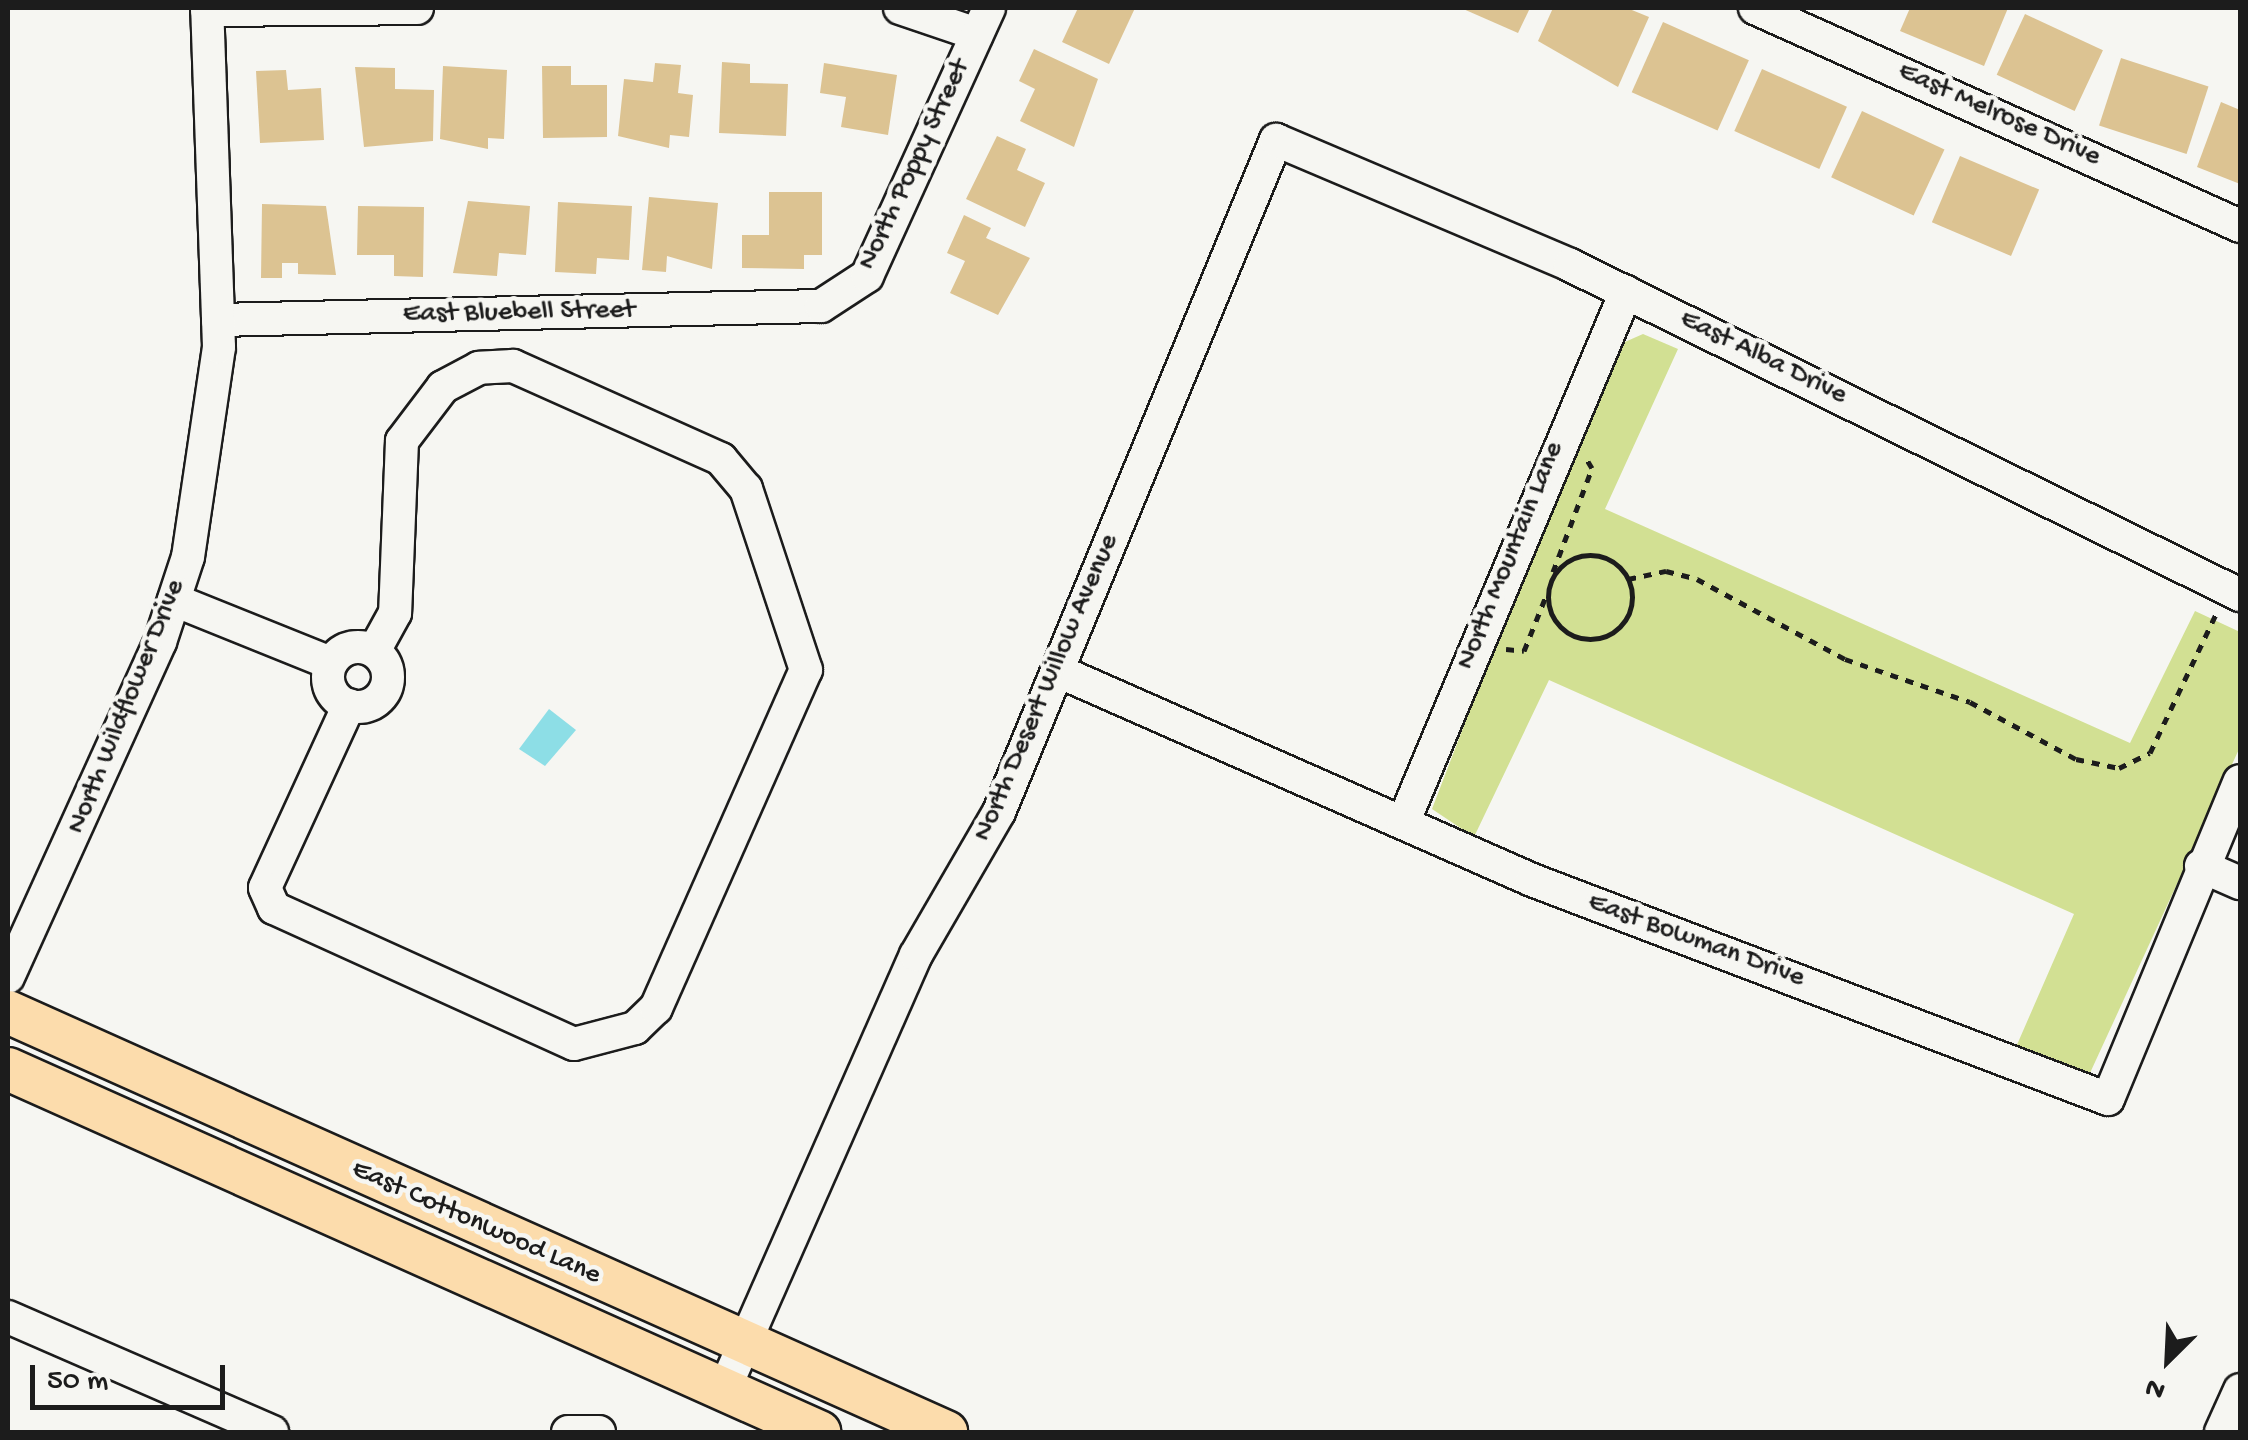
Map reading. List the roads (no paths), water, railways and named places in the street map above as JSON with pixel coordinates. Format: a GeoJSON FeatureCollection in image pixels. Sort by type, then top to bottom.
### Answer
{"type":"FeatureCollection","features":[{"type":"Feature","properties":{"kind":"main road","name":"East Cottonwood Lane"},"geometry":{"type":"LineString","coordinates":[[8,1012],[744,1342],[924,1428]]}},
{"type":"Feature","properties":{"kind":"main road","name":"East Cottonwood Lane"},"geometry":{"type":"LineString","coordinates":[[8,1069],[818,1432]]}},
{"type":"Feature","properties":{"kind":"street"},"geometry":{"type":"LineString","coordinates":[[207,9],[417,8]]}},
{"type":"Feature","properties":{"kind":"street"},"geometry":{"type":"LineString","coordinates":[[900,8],[982,21]]}},
{"type":"Feature","properties":{"kind":"street","name":"East Melrose Drive"},"geometry":{"type":"LineString","coordinates":[[1755,8],[2240,226]]}},
{"type":"Feature","properties":{"kind":"street","name":"North Wildflower Drive"},"geometry":{"type":"LineString","coordinates":[[8,976],[174,600],[188,557],[218,320],[207,9]]}},
{"type":"Feature","properties":{"kind":"street","name":"North Poppy Street"},"geometry":{"type":"LineString","coordinates":[[821,306],[866,276],[982,21]]}},
{"type":"Feature","properties":{"kind":"street","name":"East Alba Drive"},"geometry":{"type":"LineString","coordinates":[[1276,140],[1626,292],[2240,595]]}},
{"type":"Feature","properties":{"kind":"street","name":"North Desert Willow Avenue"},"geometry":{"type":"LineString","coordinates":[[724,1390],[916,955],[999,812],[1276,140]]}},
{"type":"Feature","properties":{"kind":"street","name":"North Mountain Lane"},"geometry":{"type":"LineString","coordinates":[[1403,823],[1626,292]]}},
{"type":"Feature","properties":{"kind":"street","name":"East Bluebell Street"},"geometry":{"type":"LineString","coordinates":[[218,320],[821,306]]}},
{"type":"Feature","properties":{"kind":"street"},"geometry":{"type":"LineString","coordinates":[[349,706],[265,888],[274,908],[574,1044],[635,1028],[656,1008],[806,670],[746,489],[721,459],[513,366],[479,368],[443,387],[402,440],[395,612],[374,651],[387,685],[376,701],[349,706],[332,693],[331,663],[345,650],[374,651]]}},
{"type":"Feature","properties":{"kind":"street"},"geometry":{"type":"LineString","coordinates":[[174,600],[331,663]]}},
{"type":"Feature","properties":{"kind":"street","name":"East Bowman Drive"},"geometry":{"type":"LineString","coordinates":[[1058,671],[1403,823],[2108,1100],[2201,866]]}},
{"type":"Feature","properties":{"kind":"street"},"geometry":{"type":"LineString","coordinates":[[2240,781],[2201,866],[2240,883]]}},
{"type":"Feature","properties":{"kind":"street"},"geometry":{"type":"LineString","coordinates":[[11,1328],[272,1432]]}},
{"type":"Feature","properties":{"kind":"street"},"geometry":{"type":"LineString","coordinates":[[2221,1432],[2240,1390]]}},
{"type":"Feature","properties":{"kind":"street"},"geometry":{"type":"LineString","coordinates":[[568,1432],[599,1432]]}},
{"type":"Feature","properties":{"kind":"water"},"geometry":{"type":"Polygon","coordinates":[[[549,709],[576,730],[545,766],[519,749],[549,709]]]}}]}
